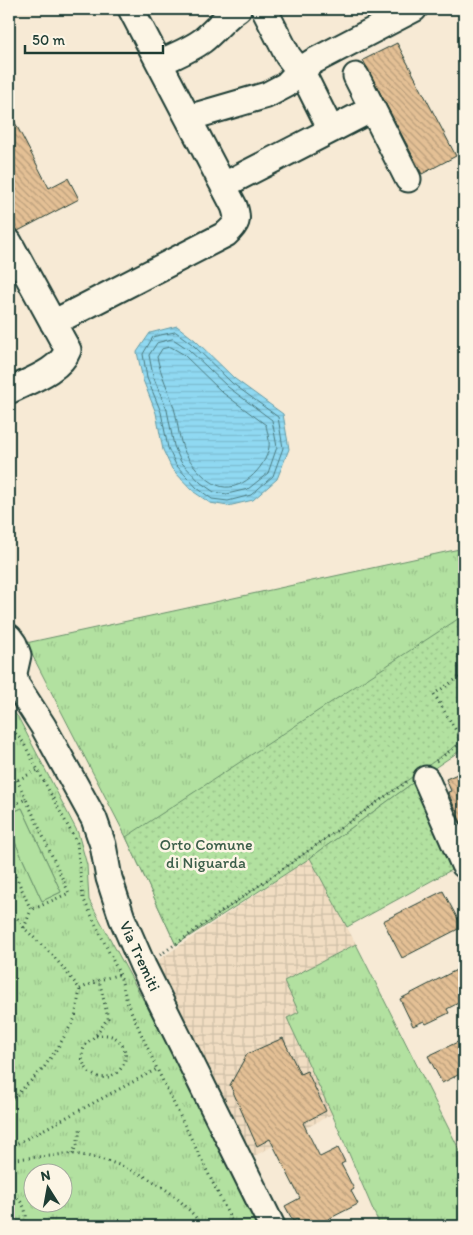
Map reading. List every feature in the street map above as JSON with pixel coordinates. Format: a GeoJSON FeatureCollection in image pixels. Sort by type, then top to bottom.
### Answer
{"type":"FeatureCollection","features":[{"type":"Feature","properties":{"kind":"street"},"geometry":{"type":"LineString","coordinates":[[53,323],[226,234],[236,226],[238,218],[224,185],[131,9]]}},
{"type":"Feature","properties":{"kind":"street"},"geometry":{"type":"LineString","coordinates":[[160,63],[200,42],[212,33],[228,15],[238,9]]}},
{"type":"Feature","properties":{"kind":"street"},"geometry":{"type":"LineString","coordinates":[[264,9],[288,56],[306,78],[331,130]]}},
{"type":"Feature","properties":{"kind":"street"},"geometry":{"type":"LineString","coordinates":[[188,118],[267,94],[286,85],[300,70],[314,61],[414,9]]}},
{"type":"Feature","properties":{"kind":"street"},"geometry":{"type":"LineString","coordinates":[[356,76],[408,178]]}},
{"type":"Feature","properties":{"kind":"street"},"geometry":{"type":"LineString","coordinates":[[224,185],[372,109]]}},
{"type":"Feature","properties":{"kind":"street"},"geometry":{"type":"LineString","coordinates":[[9,242],[68,350],[65,358],[54,367],[9,391]]}},
{"type":"Feature","properties":{"kind":"street","name":"Via Tremiti"},"geometry":{"type":"LineString","coordinates":[[9,637],[17,650],[18,658],[12,678],[43,726],[94,819],[103,845],[109,878],[122,918],[143,966],[272,1226]]}},
{"type":"Feature","properties":{"kind":"street"},"geometry":{"type":"LineString","coordinates":[[425,773],[464,865]]}},
{"type":"Feature","properties":{"kind":"path"},"geometry":{"type":"LineString","coordinates":[[155,959],[425,773],[464,742],[434,694],[464,674]]}},
{"type":"Feature","properties":{"kind":"path"},"geometry":{"type":"LineString","coordinates":[[9,784],[38,770]]}},
{"type":"Feature","properties":{"kind":"path"},"geometry":{"type":"LineString","coordinates":[[17,780],[69,893],[32,910],[24,928]]}},
{"type":"Feature","properties":{"kind":"path"},"geometry":{"type":"LineString","coordinates":[[9,807],[26,800]]}},
{"type":"Feature","properties":{"kind":"path"},"geometry":{"type":"LineString","coordinates":[[9,861],[32,910]]}},
{"type":"Feature","properties":{"kind":"path"},"geometry":{"type":"LineString","coordinates":[[9,906],[24,928],[55,958],[80,989]]}},
{"type":"Feature","properties":{"kind":"path"},"geometry":{"type":"LineString","coordinates":[[80,989],[99,980],[126,973]]}},
{"type":"Feature","properties":{"kind":"path"},"geometry":{"type":"LineString","coordinates":[[96,1036],[103,1034],[111,1035],[118,1039],[126,1054],[123,1068],[111,1077],[96,1077],[85,1067],[82,1060],[85,1044],[96,1036],[108,1018],[99,980]]}},
{"type":"Feature","properties":{"kind":"path"},"geometry":{"type":"LineString","coordinates":[[9,1102],[43,1069],[60,1044],[74,1018],[80,989]]}},
{"type":"Feature","properties":{"kind":"path"},"geometry":{"type":"LineString","coordinates":[[9,1148],[157,1068]]}},
{"type":"Feature","properties":{"kind":"path"},"geometry":{"type":"LineString","coordinates":[[72,1154],[77,1144],[81,1126]]}},
{"type":"Feature","properties":{"kind":"path"},"geometry":{"type":"LineString","coordinates":[[9,1160],[72,1154],[102,1160],[132,1170],[162,1187],[195,1216],[202,1226]]}},
{"type":"Feature","properties":{"kind":"path"},"geometry":{"type":"LineString","coordinates":[[9,1192],[22,1203],[27,1214],[26,1226]]}},
{"type":"Feature","properties":{"kind":"shaded area"},"geometry":{"type":"Polygon","coordinates":[[[310,858],[356,944],[284,981],[299,1012],[287,1018],[332,1114],[245,1161],[148,967],[310,858]]]}},
{"type":"Feature","properties":{"kind":"green space"},"geometry":{"type":"Polygon","coordinates":[[[464,548],[464,748],[310,858],[176,945],[126,837],[26,643],[464,548]]]}},
{"type":"Feature","properties":{"kind":"green space","name":"Orto Comune di Niguarda"},"geometry":{"type":"Polygon","coordinates":[[[464,615],[464,740],[176,945],[126,837],[464,615]]]}},
{"type":"Feature","properties":{"kind":"green space"},"geometry":{"type":"Polygon","coordinates":[[[9,707],[18,717],[78,833],[87,865],[89,900],[264,1226],[9,1226],[9,829],[42,901],[61,892],[22,808],[9,814],[9,707]]]}},
{"type":"Feature","properties":{"kind":"green space"},"geometry":{"type":"Polygon","coordinates":[[[414,782],[453,869],[347,927],[310,858],[414,782]]]}},
{"type":"Feature","properties":{"kind":"green space"},"geometry":{"type":"Polygon","coordinates":[[[22,808],[61,892],[42,901],[9,829],[9,814],[22,808]]]}},
{"type":"Feature","properties":{"kind":"green space"},"geometry":{"type":"Polygon","coordinates":[[[356,944],[464,1159],[464,1226],[380,1226],[332,1114],[287,1018],[299,1012],[284,981],[356,944]]]}},
{"type":"Feature","properties":{"kind":"water"},"geometry":{"type":"Polygon","coordinates":[[[177,326],[195,340],[235,379],[283,414],[289,449],[277,479],[253,500],[228,506],[210,503],[194,492],[172,469],[163,450],[156,413],[143,380],[137,352],[150,333],[177,326]]]}},
{"type":"Feature","properties":{"kind":"building"},"geometry":{"type":"Polygon","coordinates":[[[397,43],[456,156],[422,174],[363,60],[397,43]]]}},
{"type":"Feature","properties":{"kind":"building"},"geometry":{"type":"Polygon","coordinates":[[[9,111],[49,188],[68,178],[79,199],[18,231],[13,229],[9,221],[9,111]]]}},
{"type":"Feature","properties":{"kind":"building"},"geometry":{"type":"Polygon","coordinates":[[[464,771],[464,830],[448,792],[451,791],[446,779],[464,771]]]}},
{"type":"Feature","properties":{"kind":"building"},"geometry":{"type":"Polygon","coordinates":[[[443,891],[462,927],[402,958],[383,921],[443,891]]]}},
{"type":"Feature","properties":{"kind":"building"},"geometry":{"type":"Polygon","coordinates":[[[464,966],[464,1000],[447,1009],[449,1013],[426,1024],[424,1021],[413,1026],[400,999],[464,966]]]}},
{"type":"Feature","properties":{"kind":"building"},"geometry":{"type":"Polygon","coordinates":[[[283,1038],[300,1074],[307,1071],[326,1111],[303,1123],[320,1157],[338,1148],[345,1162],[341,1164],[354,1189],[351,1191],[358,1204],[315,1226],[301,1226],[297,1219],[293,1221],[285,1206],[300,1198],[270,1139],[257,1146],[230,1085],[247,1054],[283,1038]]]}},
{"type":"Feature","properties":{"kind":"building"},"geometry":{"type":"Polygon","coordinates":[[[464,1039],[464,1072],[442,1083],[428,1056],[464,1039]]]}}]}
